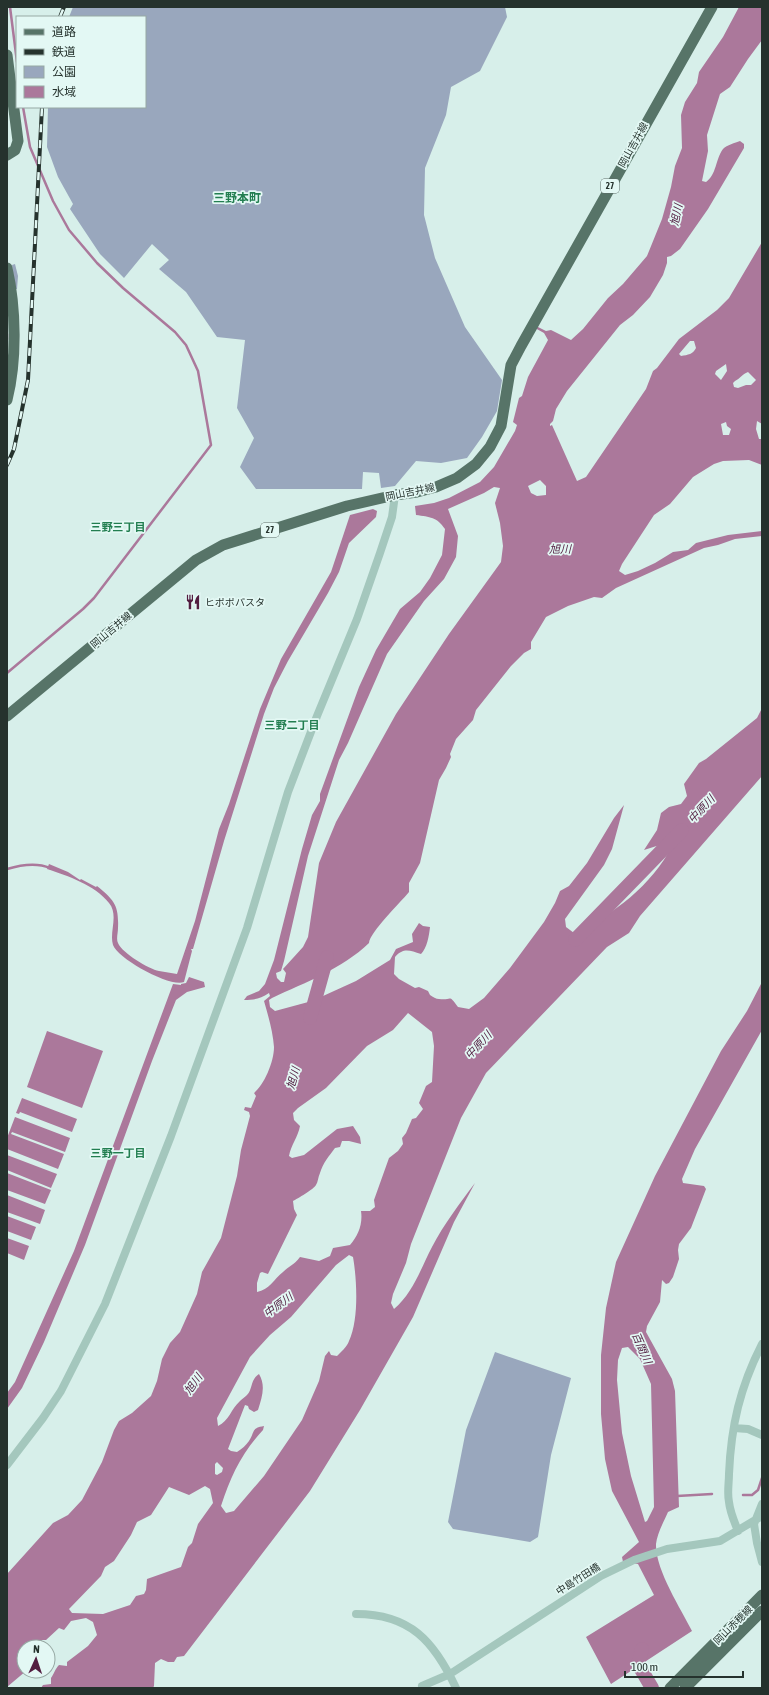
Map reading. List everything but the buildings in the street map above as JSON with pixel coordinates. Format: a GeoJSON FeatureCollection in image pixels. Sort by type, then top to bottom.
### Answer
{"type":"FeatureCollection","features":[{"type":"Feature","properties":{"kind":"main road","name":"岡山吉井線"},"geometry":{"type":"LineString","coordinates":[[7,716],[196,560],[210,551],[222,545],[347,506],[395,495],[436,488],[457,478],[476,464],[490,447],[501,426],[510,365],[712,7]]}},
{"type":"Feature","properties":{"kind":"main road"},"geometry":{"type":"LineString","coordinates":[[7,55],[18,141],[15,150],[7,155]]}},
{"type":"Feature","properties":{"kind":"main road"},"geometry":{"type":"LineString","coordinates":[[7,268],[14,332],[7,400]]}},
{"type":"Feature","properties":{"kind":"main road","name":"岡山赤穂線"},"geometry":{"type":"LineString","coordinates":[[670,1688],[762,1595]]}},
{"type":"Feature","properties":{"kind":"main road","name":"岡山赤穂線"},"geometry":{"type":"LineString","coordinates":[[685,1688],[762,1611]]}},
{"type":"Feature","properties":{"kind":"street"},"geometry":{"type":"LineString","coordinates":[[7,1465],[43,1418],[61,1391],[105,1304],[171,1136],[247,928],[288,792],[308,736],[357,619],[392,517],[395,495]]}},
{"type":"Feature","properties":{"kind":"street"},"geometry":{"type":"LineString","coordinates":[[762,1344],[752,1364],[741,1393],[730,1447],[728,1500],[738,1531],[762,1516]]}},
{"type":"Feature","properties":{"kind":"street"},"geometry":{"type":"LineString","coordinates":[[734,1428],[748,1429],[762,1435]]}},
{"type":"Feature","properties":{"kind":"street"},"geometry":{"type":"LineString","coordinates":[[762,1504],[754,1524],[762,1562]]}},
{"type":"Feature","properties":{"kind":"street","name":"中島竹田橋"},"geometry":{"type":"LineString","coordinates":[[422,1686],[450,1674],[615,1569],[634,1560],[667,1549],[720,1541],[738,1531]]}},
{"type":"Feature","properties":{"kind":"street"},"geometry":{"type":"LineString","coordinates":[[356,1614],[388,1616],[408,1625],[424,1638],[440,1657],[456,1688]]}},
{"type":"Feature","properties":{"kind":"green space"},"geometry":{"type":"Polygon","coordinates":[[[73,7],[505,7],[507,17],[480,71],[451,87],[446,115],[425,168],[424,215],[435,258],[465,327],[502,380],[497,411],[482,437],[467,458],[441,463],[416,461],[395,486],[381,488],[379,473],[363,472],[362,489],[256,489],[240,467],[254,438],[237,408],[245,340],[217,337],[186,292],[159,269],[169,260],[152,244],[124,278],[100,254],[70,209],[73,204],[58,177],[47,147],[48,108],[146,108],[146,16],[69,16],[73,7]]]}},
{"type":"Feature","properties":{"kind":"green space"},"geometry":{"type":"Polygon","coordinates":[[[15,264],[18,276],[17,289],[15,289],[12,265],[15,264]]]}},
{"type":"Feature","properties":{"kind":"green space"},"geometry":{"type":"Polygon","coordinates":[[[495,1352],[571,1378],[551,1455],[538,1537],[530,1542],[453,1529],[448,1522],[466,1430],[495,1352]]]}},
{"type":"Feature","properties":{"kind":"water","name":"旭川"},"geometry":{"type":"Polygon","coordinates":[[[739,7],[762,7],[762,40],[730,87],[720,94],[707,135],[708,151],[702,181],[706,182],[710,179],[723,149],[740,141],[744,144],[744,148],[708,209],[680,249],[671,256],[667,257],[667,263],[663,275],[650,297],[633,315],[620,325],[567,391],[556,409],[550,426],[552,425],[577,481],[586,477],[646,389],[653,371],[657,368],[679,339],[717,310],[729,298],[762,242],[762,424],[757,421],[756,429],[759,439],[762,439],[762,465],[749,460],[723,461],[714,464],[693,477],[670,504],[654,515],[619,571],[625,575],[638,571],[673,552],[688,550],[696,543],[728,535],[762,531],[762,536],[735,539],[704,548],[616,588],[602,598],[594,597],[568,606],[546,617],[531,642],[531,649],[524,653],[511,666],[476,710],[473,720],[456,739],[450,754],[451,757],[439,780],[420,863],[409,883],[409,892],[374,932],[369,943],[335,968],[272,998],[269,1000],[270,1007],[275,1011],[312,1001],[356,981],[390,960],[396,949],[413,942],[412,934],[419,923],[423,926],[430,927],[425,949],[421,954],[404,951],[398,954],[395,957],[394,974],[399,979],[415,988],[419,987],[428,991],[434,998],[450,998],[458,1007],[469,1009],[484,998],[510,968],[544,922],[560,891],[569,886],[587,863],[614,818],[624,805],[612,849],[604,865],[565,919],[566,927],[574,933],[589,926],[617,908],[654,874],[672,846],[671,843],[666,843],[644,850],[657,830],[661,813],[669,807],[681,804],[687,796],[684,784],[699,763],[757,718],[762,708],[762,776],[640,916],[629,933],[607,947],[486,1073],[461,1118],[411,1244],[406,1263],[393,1294],[391,1303],[394,1309],[406,1296],[442,1230],[475,1183],[454,1222],[413,1317],[360,1410],[310,1491],[184,1656],[177,1657],[174,1662],[168,1662],[161,1659],[155,1663],[153,1688],[41,1688],[43,1685],[51,1684],[51,1679],[56,1679],[56,1668],[59,1665],[67,1666],[67,1662],[88,1646],[97,1635],[93,1622],[86,1618],[71,1621],[64,1630],[59,1628],[47,1639],[16,1639],[16,1679],[7,1687],[7,1574],[53,1523],[68,1515],[82,1500],[102,1462],[119,1421],[132,1413],[151,1396],[157,1381],[162,1359],[170,1343],[180,1332],[197,1294],[202,1272],[221,1238],[237,1176],[241,1150],[250,1116],[249,1112],[244,1110],[245,1107],[251,1108],[256,1096],[254,1093],[265,1079],[274,1053],[273,1035],[264,1001],[270,996],[269,993],[257,999],[244,1000],[247,996],[259,991],[265,984],[274,960],[312,815],[320,801],[320,794],[359,687],[376,650],[400,609],[420,592],[430,578],[442,555],[445,529],[433,518],[416,515],[415,506],[434,503],[449,498],[480,482],[494,467],[515,431],[517,425],[513,422],[519,398],[522,396],[528,377],[548,340],[544,333],[535,328],[536,326],[546,331],[551,330],[571,340],[583,329],[608,298],[623,284],[647,256],[662,219],[675,166],[682,148],[681,115],[685,102],[697,83],[699,72],[723,37],[739,7]],[[690,341],[679,354],[681,356],[693,352],[696,348],[694,341],[690,341]],[[726,364],[716,371],[715,374],[721,380],[727,371],[726,364]],[[748,372],[733,383],[734,387],[738,388],[751,385],[756,380],[748,372]],[[726,422],[721,424],[723,435],[729,435],[731,429],[727,426],[726,422]],[[540,480],[528,486],[531,493],[537,496],[546,495],[546,486],[540,480]],[[494,487],[448,509],[458,536],[456,557],[444,579],[424,601],[387,654],[339,760],[308,856],[284,961],[281,971],[276,973],[277,978],[281,982],[284,982],[286,973],[283,969],[303,947],[308,937],[319,863],[336,822],[396,714],[449,634],[501,562],[503,546],[500,523],[495,503],[500,488],[494,487]],[[408,1013],[393,1030],[367,1046],[326,1088],[293,1113],[294,1120],[300,1126],[289,1156],[292,1158],[304,1155],[337,1129],[353,1126],[360,1137],[361,1144],[342,1141],[340,1147],[335,1148],[324,1163],[315,1187],[293,1201],[294,1209],[297,1215],[268,1274],[262,1272],[260,1273],[257,1283],[257,1292],[268,1287],[300,1257],[319,1261],[330,1256],[333,1248],[350,1245],[359,1230],[361,1211],[370,1211],[375,1207],[374,1200],[389,1158],[398,1151],[403,1144],[402,1138],[406,1133],[412,1119],[416,1118],[423,1109],[419,1103],[426,1086],[432,1082],[434,1046],[432,1032],[408,1013]],[[349,1255],[336,1265],[291,1317],[270,1335],[250,1357],[217,1418],[218,1426],[225,1421],[237,1404],[249,1393],[254,1379],[259,1374],[263,1387],[258,1410],[254,1412],[245,1405],[228,1449],[237,1452],[248,1442],[255,1429],[264,1426],[263,1430],[243,1457],[233,1475],[221,1506],[226,1513],[234,1511],[264,1476],[302,1420],[319,1381],[325,1356],[329,1351],[331,1355],[337,1356],[348,1343],[352,1332],[356,1311],[356,1288],[353,1257],[349,1255]],[[217,1462],[215,1464],[215,1474],[217,1475],[222,1472],[223,1468],[217,1462]],[[205,1486],[189,1495],[169,1487],[151,1515],[137,1522],[131,1535],[114,1561],[105,1567],[101,1576],[69,1609],[72,1613],[103,1614],[130,1605],[136,1596],[144,1594],[147,1579],[181,1567],[188,1547],[192,1543],[198,1524],[213,1503],[210,1489],[205,1486]]]}},
{"type":"Feature","properties":{"kind":"water"},"geometry":{"type":"Polygon","coordinates":[[[373,509],[377,511],[376,517],[349,543],[339,572],[274,688],[264,714],[224,841],[193,949],[191,949],[192,951],[184,982],[177,983],[157,977],[124,958],[113,945],[112,935],[114,918],[112,908],[109,903],[89,886],[47,869],[49,864],[68,872],[80,880],[81,879],[96,887],[97,886],[108,895],[118,914],[117,941],[120,947],[136,960],[155,970],[177,974],[195,921],[219,829],[229,804],[260,709],[281,659],[331,572],[350,515],[373,509]]]}},
{"type":"Feature","properties":{"kind":"water"},"geometry":{"type":"Polygon","coordinates":[[[189,977],[204,982],[205,987],[187,992],[176,1000],[152,1061],[85,1245],[44,1342],[22,1388],[7,1409],[7,1393],[15,1382],[74,1251],[173,984],[181,985],[186,983],[189,977]]]}},
{"type":"Feature","properties":{"kind":"water"},"geometry":{"type":"Polygon","coordinates":[[[762,982],[762,1030],[695,1149],[682,1179],[683,1183],[704,1186],[706,1189],[691,1228],[679,1244],[679,1259],[673,1277],[669,1283],[666,1284],[662,1280],[660,1302],[647,1326],[646,1332],[672,1379],[675,1391],[679,1507],[668,1512],[657,1540],[657,1554],[664,1577],[692,1631],[611,1684],[586,1637],[654,1595],[638,1564],[623,1562],[622,1557],[639,1542],[612,1491],[605,1459],[601,1414],[601,1355],[606,1308],[616,1262],[655,1176],[721,1051],[747,1011],[762,982]],[[628,1347],[622,1348],[618,1360],[617,1380],[622,1433],[631,1476],[645,1522],[647,1521],[654,1507],[651,1384],[640,1359],[628,1347]]]}},
{"type":"Feature","properties":{"kind":"water"},"geometry":{"type":"Polygon","coordinates":[[[47,1031],[103,1051],[82,1108],[27,1087],[47,1031]]]}},
{"type":"Feature","properties":{"kind":"water"},"geometry":{"type":"Polygon","coordinates":[[[22,1098],[77,1119],[72,1132],[20,1112],[19,1114],[16,1113],[22,1098]]]}},
{"type":"Feature","properties":{"kind":"water"},"geometry":{"type":"Polygon","coordinates":[[[15,1117],[70,1138],[65,1152],[12,1132],[11,1134],[64,1154],[58,1169],[7,1149],[7,1138],[15,1117]]]}},
{"type":"Feature","properties":{"kind":"water"},"geometry":{"type":"Polygon","coordinates":[[[7,1155],[57,1174],[51,1188],[7,1170],[7,1155]]]}},
{"type":"Feature","properties":{"kind":"water"},"geometry":{"type":"Polygon","coordinates":[[[7,1173],[51,1190],[45,1204],[7,1190],[7,1173]]]}},
{"type":"Feature","properties":{"kind":"water"},"geometry":{"type":"Polygon","coordinates":[[[7,1195],[45,1210],[40,1224],[7,1212],[7,1195]]]}},
{"type":"Feature","properties":{"kind":"water"},"geometry":{"type":"Polygon","coordinates":[[[7,1216],[36,1227],[31,1240],[7,1231],[7,1216]]]}},
{"type":"Feature","properties":{"kind":"water"},"geometry":{"type":"Polygon","coordinates":[[[7,1238],[29,1246],[24,1260],[7,1253],[7,1238]]]}},
{"type":"Feature","properties":{"kind":"waterway"},"geometry":{"type":"LineString","coordinates":[[10,7],[16,54]]}},
{"type":"Feature","properties":{"kind":"waterway"},"geometry":{"type":"LineString","coordinates":[[7,673],[94,598],[211,445],[198,371],[186,345],[175,332],[123,288],[97,263],[69,230],[53,201],[30,147],[23,108]]}},
{"type":"Feature","properties":{"kind":"waterway"},"geometry":{"type":"LineString","coordinates":[[7,334],[7,339]]}},
{"type":"Feature","properties":{"kind":"waterway","name":"中原川"},"geometry":{"type":"LineString","coordinates":[[575,940],[682,830]]}},
{"type":"Feature","properties":{"kind":"waterway"},"geometry":{"type":"LineString","coordinates":[[7,869],[28,865],[39,865],[50,868]]}},
{"type":"Feature","properties":{"kind":"waterway","name":"旭川"},"geometry":{"type":"LineString","coordinates":[[310,1018],[327,957]]}},
{"type":"Feature","properties":{"kind":"waterway"},"geometry":{"type":"LineString","coordinates":[[743,1495],[752,1495],[758,1490],[762,1478]]}},
{"type":"Feature","properties":{"kind":"waterway"},"geometry":{"type":"LineString","coordinates":[[677,1496],[712,1494]]}},
{"type":"Feature","properties":{"kind":"waterway","name":"百間川"},"geometry":{"type":"LineString","coordinates":[[642,1649],[638,1664],[652,1688]]}},
{"type":"Feature","properties":{"kind":"railway"},"geometry":{"type":"LineString","coordinates":[[60,16],[64,7]]}},
{"type":"Feature","properties":{"kind":"railway"},"geometry":{"type":"LineString","coordinates":[[7,465],[14,449],[28,380],[42,108]]}},
{"type":"Feature","properties":{"kind":"place","name":"ヒポポパスタ"},"geometry":{"type":"Point","coordinates":[193,602]}},
{"type":"Feature","properties":{"kind":"district","name":"三野本町"},"geometry":{"type":"Point","coordinates":[237,198]}},
{"type":"Feature","properties":{"kind":"district","name":"三野三丁目"},"geometry":{"type":"Point","coordinates":[118,527]}},
{"type":"Feature","properties":{"kind":"district","name":"三野二丁目"},"geometry":{"type":"Point","coordinates":[292,725]}},
{"type":"Feature","properties":{"kind":"district","name":"三野一丁目"},"geometry":{"type":"Point","coordinates":[118,1153]}}]}
